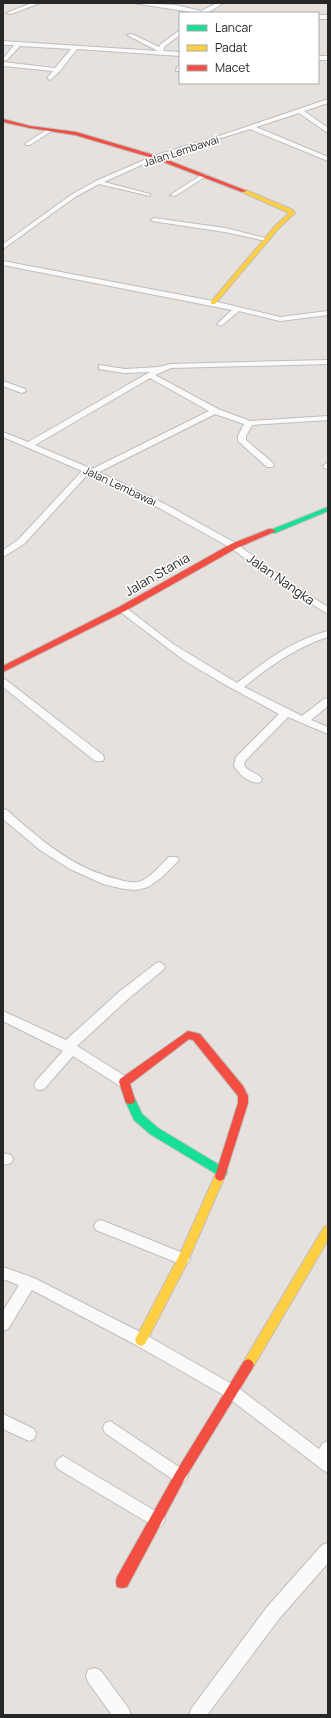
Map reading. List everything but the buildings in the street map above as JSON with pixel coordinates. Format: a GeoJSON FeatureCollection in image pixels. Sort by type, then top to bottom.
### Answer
{"type":"FeatureCollection","features":[{"type":"Feature","properties":{"kind":"street"},"geometry":{"type":"LineString","coordinates":[[5,13],[37,3]]}},
{"type":"Feature","properties":{"kind":"street"},"geometry":{"type":"LineString","coordinates":[[136,3],[178,5],[200,12]]}},
{"type":"Feature","properties":{"kind":"street"},"geometry":{"type":"LineString","coordinates":[[205,12],[221,3]]}},
{"type":"Feature","properties":{"kind":"street"},"geometry":{"type":"LineString","coordinates":[[160,51],[167,41],[179,33]]}},
{"type":"Feature","properties":{"kind":"street"},"geometry":{"type":"LineString","coordinates":[[130,35],[160,51]]}},
{"type":"Feature","properties":{"kind":"street"},"geometry":{"type":"LineString","coordinates":[[3,43],[75,48],[160,51],[179,54]]}},
{"type":"Feature","properties":{"kind":"street"},"geometry":{"type":"LineString","coordinates":[[18,44],[5,62],[58,70]]}},
{"type":"Feature","properties":{"kind":"street"},"geometry":{"type":"LineString","coordinates":[[50,78],[75,48]]}},
{"type":"Feature","properties":{"kind":"street","name":"Jalan Lembawai"},"geometry":{"type":"LineString","coordinates":[[3,247],[73,196],[98,182],[155,157],[328,101]]}},
{"type":"Feature","properties":{"kind":"street"},"geometry":{"type":"LineString","coordinates":[[300,111],[328,131]]}},
{"type":"Feature","properties":{"kind":"street"},"geometry":{"type":"LineString","coordinates":[[3,120],[30,127],[76,134],[155,157],[259,196],[291,211],[292,213],[266,239],[256,253],[213,303]]}},
{"type":"Feature","properties":{"kind":"street"},"geometry":{"type":"LineString","coordinates":[[250,127],[328,159]]}},
{"type":"Feature","properties":{"kind":"street"},"geometry":{"type":"LineString","coordinates":[[28,144],[50,130]]}},
{"type":"Feature","properties":{"kind":"street"},"geometry":{"type":"LineString","coordinates":[[173,195],[205,175]]}},
{"type":"Feature","properties":{"kind":"street"},"geometry":{"type":"LineString","coordinates":[[98,182],[148,195]]}},
{"type":"Feature","properties":{"kind":"street"},"geometry":{"type":"LineString","coordinates":[[154,220],[225,230],[266,239]]}},
{"type":"Feature","properties":{"kind":"street"},"geometry":{"type":"LineString","coordinates":[[3,263],[213,303],[280,319],[328,313]]}},
{"type":"Feature","properties":{"kind":"street"},"geometry":{"type":"LineString","coordinates":[[221,324],[237,309]]}},
{"type":"Feature","properties":{"kind":"street"},"geometry":{"type":"LineString","coordinates":[[102,367],[125,371],[160,369],[170,366],[328,362]]}},
{"type":"Feature","properties":{"kind":"street"},"geometry":{"type":"LineString","coordinates":[[29,445],[160,369]]}},
{"type":"Feature","properties":{"kind":"street"},"geometry":{"type":"LineString","coordinates":[[150,375],[215,411],[249,423],[328,418]]}},
{"type":"Feature","properties":{"kind":"street"},"geometry":{"type":"LineString","coordinates":[[3,383],[22,391]]}},
{"type":"Feature","properties":{"kind":"street"},"geometry":{"type":"LineString","coordinates":[[3,554],[21,542],[90,471],[215,411]]}},
{"type":"Feature","properties":{"kind":"street"},"geometry":{"type":"LineString","coordinates":[[249,423],[242,436],[242,441],[270,465]]}},
{"type":"Feature","properties":{"kind":"street","name":"Jalan Lembawai"},"geometry":{"type":"LineString","coordinates":[[3,434],[90,471],[162,506],[234,546]]}},
{"type":"Feature","properties":{"kind":"street","name":"Jalan Stania"},"geometry":{"type":"LineString","coordinates":[[3,669],[122,609],[234,546],[328,509]]}},
{"type":"Feature","properties":{"kind":"street","name":"Jalan Nangka"},"geometry":{"type":"LineString","coordinates":[[234,546],[281,581],[328,611]]}},
{"type":"Feature","properties":{"kind":"street"},"geometry":{"type":"LineString","coordinates":[[122,609],[175,649],[238,687],[286,713],[328,731]]}},
{"type":"Feature","properties":{"kind":"street"},"geometry":{"type":"LineString","coordinates":[[238,687],[280,654],[299,644],[328,634]]}},
{"type":"Feature","properties":{"kind":"street"},"geometry":{"type":"LineString","coordinates":[[3,682],[99,758]]}},
{"type":"Feature","properties":{"kind":"street"},"geometry":{"type":"LineString","coordinates":[[303,721],[328,701]]}},
{"type":"Feature","properties":{"kind":"street"},"geometry":{"type":"LineString","coordinates":[[257,779],[244,773],[240,766],[240,760],[286,713]]}},
{"type":"Feature","properties":{"kind":"street"},"geometry":{"type":"LineString","coordinates":[[3,813],[35,841],[80,870],[115,883],[137,887],[148,883],[173,860]]}},
{"type":"Feature","properties":{"kind":"street"},"geometry":{"type":"LineString","coordinates":[[40,1085],[69,1048],[115,1001],[128,993],[141,980],[159,967]]}},
{"type":"Feature","properties":{"kind":"street"},"geometry":{"type":"LineString","coordinates":[[3,1016],[69,1048],[124,1082],[137,1116],[163,1137],[222,1172]]}},
{"type":"Feature","properties":{"kind":"street"},"geometry":{"type":"LineString","coordinates":[[124,1082],[188,1035],[196,1037],[239,1089],[243,1096],[243,1103],[222,1172],[184,1259],[141,1340]]}},
{"type":"Feature","properties":{"kind":"street"},"geometry":{"type":"LineString","coordinates":[[101,1226],[184,1259]]}},
{"type":"Feature","properties":{"kind":"street"},"geometry":{"type":"LineString","coordinates":[[122,1582],[180,1476],[232,1392],[328,1230]]}},
{"type":"Feature","properties":{"kind":"street"},"geometry":{"type":"LineString","coordinates":[[3,1273],[29,1282],[141,1340],[232,1392],[326,1458]]}},
{"type":"Feature","properties":{"kind":"street"},"geometry":{"type":"LineString","coordinates":[[3,1324],[29,1282]]}},
{"type":"Feature","properties":{"kind":"street"},"geometry":{"type":"LineString","coordinates":[[3,1420],[29,1434]]}},
{"type":"Feature","properties":{"kind":"street"},"geometry":{"type":"LineString","coordinates":[[110,1428],[180,1476]]}},
{"type":"Feature","properties":{"kind":"street"},"geometry":{"type":"LineString","coordinates":[[63,1464],[157,1520]]}},
{"type":"Feature","properties":{"kind":"street"},"geometry":{"type":"LineString","coordinates":[[197,1715],[273,1613],[328,1551]]}},
{"type":"Feature","properties":{"kind":"street"},"geometry":{"type":"LineString","coordinates":[[94,1676],[105,1688],[112,1701],[123,1715]]}},
{"type":"Feature","properties":{"kind":"traffic: fast"},"geometry":{"type":"LineString","coordinates":[[272,531],[328,509]]}},
{"type":"Feature","properties":{"kind":"traffic: fast"},"geometry":{"type":"LineString","coordinates":[[130,1100],[138,1117],[154,1131],[222,1172]]}},
{"type":"Feature","properties":{"kind":"traffic: slow"},"geometry":{"type":"LineString","coordinates":[[213,303],[277,227],[292,213],[291,211],[244,191]]}},
{"type":"Feature","properties":{"kind":"traffic: slow"},"geometry":{"type":"LineString","coordinates":[[141,1340],[183,1259],[220,1176]]}},
{"type":"Feature","properties":{"kind":"traffic: slow"},"geometry":{"type":"LineString","coordinates":[[248,1365],[328,1230]]}},
{"type":"Feature","properties":{"kind":"traffic: jam"},"geometry":{"type":"LineString","coordinates":[[3,120],[30,127],[76,134],[155,157],[244,191]]}},
{"type":"Feature","properties":{"kind":"traffic: jam"},"geometry":{"type":"LineString","coordinates":[[3,669],[122,609],[234,546],[272,531]]}},
{"type":"Feature","properties":{"kind":"traffic: jam"},"geometry":{"type":"LineString","coordinates":[[130,1100],[124,1082],[188,1035],[196,1037],[239,1089],[243,1096],[243,1103],[220,1176]]}},
{"type":"Feature","properties":{"kind":"traffic: jam"},"geometry":{"type":"LineString","coordinates":[[122,1582],[180,1476],[248,1365]]}}]}
